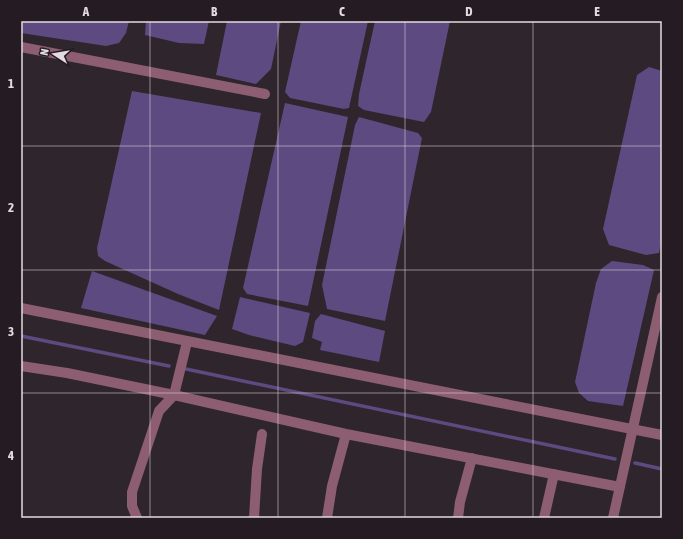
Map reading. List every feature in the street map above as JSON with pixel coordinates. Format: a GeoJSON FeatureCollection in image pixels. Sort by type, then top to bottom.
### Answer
{"type":"FeatureCollection","features":[{"type":"Feature","properties":{"kind":"street"},"geometry":{"type":"LineString","coordinates":[[21,47],[266,94]]}},
{"type":"Feature","properties":{"kind":"street"},"geometry":{"type":"LineString","coordinates":[[613,518],[662,297]]}},
{"type":"Feature","properties":{"kind":"street"},"geometry":{"type":"LineString","coordinates":[[21,308],[662,435]]}},
{"type":"Feature","properties":{"kind":"street"},"geometry":{"type":"LineString","coordinates":[[137,518],[132,506],[132,492],[159,411],[174,395],[187,342]]}},
{"type":"Feature","properties":{"kind":"street"},"geometry":{"type":"LineString","coordinates":[[21,366],[67,373],[174,395],[346,434],[620,487]]}},
{"type":"Feature","properties":{"kind":"street"},"geometry":{"type":"LineString","coordinates":[[254,518],[257,469],[262,434]]}},
{"type":"Feature","properties":{"kind":"street"},"geometry":{"type":"LineString","coordinates":[[327,518],[332,486],[346,434]]}},
{"type":"Feature","properties":{"kind":"street"},"geometry":{"type":"LineString","coordinates":[[458,518],[460,502],[472,458]]}},
{"type":"Feature","properties":{"kind":"street"},"geometry":{"type":"LineString","coordinates":[[544,518],[554,474]]}},
{"type":"Feature","properties":{"kind":"shaded area"},"geometry":{"type":"Polygon","coordinates":[[[21,21],[129,21],[126,33],[119,43],[106,46],[21,33],[21,21]]]}},
{"type":"Feature","properties":{"kind":"shaded area"},"geometry":{"type":"Polygon","coordinates":[[[146,21],[209,21],[204,44],[179,43],[145,35],[146,21]]]}},
{"type":"Feature","properties":{"kind":"shaded area"},"geometry":{"type":"Polygon","coordinates":[[[227,21],[281,21],[271,69],[256,84],[216,75],[227,21]]]}},
{"type":"Feature","properties":{"kind":"shaded area"},"geometry":{"type":"Polygon","coordinates":[[[301,21],[368,21],[349,108],[344,109],[290,98],[285,92],[301,21]]]}},
{"type":"Feature","properties":{"kind":"shaded area"},"geometry":{"type":"Polygon","coordinates":[[[375,21],[450,21],[431,112],[424,122],[364,110],[358,106],[359,94],[375,21]]]}},
{"type":"Feature","properties":{"kind":"shaded area"},"geometry":{"type":"Polygon","coordinates":[[[649,67],[662,71],[662,238],[659,253],[646,255],[609,245],[603,229],[637,75],[649,67]]]}},
{"type":"Feature","properties":{"kind":"shaded area"},"geometry":{"type":"Polygon","coordinates":[[[132,91],[261,113],[219,310],[178,294],[105,261],[98,256],[97,248],[132,91]]]}},
{"type":"Feature","properties":{"kind":"shaded area"},"geometry":{"type":"Polygon","coordinates":[[[285,103],[348,117],[308,306],[247,294],[243,288],[285,103]]]}},
{"type":"Feature","properties":{"kind":"shaded area"},"geometry":{"type":"Polygon","coordinates":[[[359,117],[418,133],[422,138],[385,321],[327,309],[322,285],[355,125],[359,117]]]}},
{"type":"Feature","properties":{"kind":"shaded area"},"geometry":{"type":"Polygon","coordinates":[[[612,261],[643,265],[654,270],[623,406],[588,401],[579,393],[575,382],[596,283],[601,269],[612,261]]]}},
{"type":"Feature","properties":{"kind":"shaded area"},"geometry":{"type":"Polygon","coordinates":[[[92,271],[217,316],[205,335],[81,308],[92,271]]]}},
{"type":"Feature","properties":{"kind":"shaded area"},"geometry":{"type":"Polygon","coordinates":[[[240,297],[310,313],[303,342],[295,346],[249,335],[232,329],[240,297]]]}},
{"type":"Feature","properties":{"kind":"shaded area"},"geometry":{"type":"Polygon","coordinates":[[[321,314],[385,331],[379,362],[320,350],[322,342],[312,338],[315,321],[321,314]]]}},
{"type":"Feature","properties":{"kind":"waterway"},"geometry":{"type":"LineString","coordinates":[[21,336],[169,366]]}},
{"type":"Feature","properties":{"kind":"waterway"},"geometry":{"type":"LineString","coordinates":[[186,369],[615,459]]}},
{"type":"Feature","properties":{"kind":"waterway"},"geometry":{"type":"LineString","coordinates":[[635,463],[662,469]]}}]}
